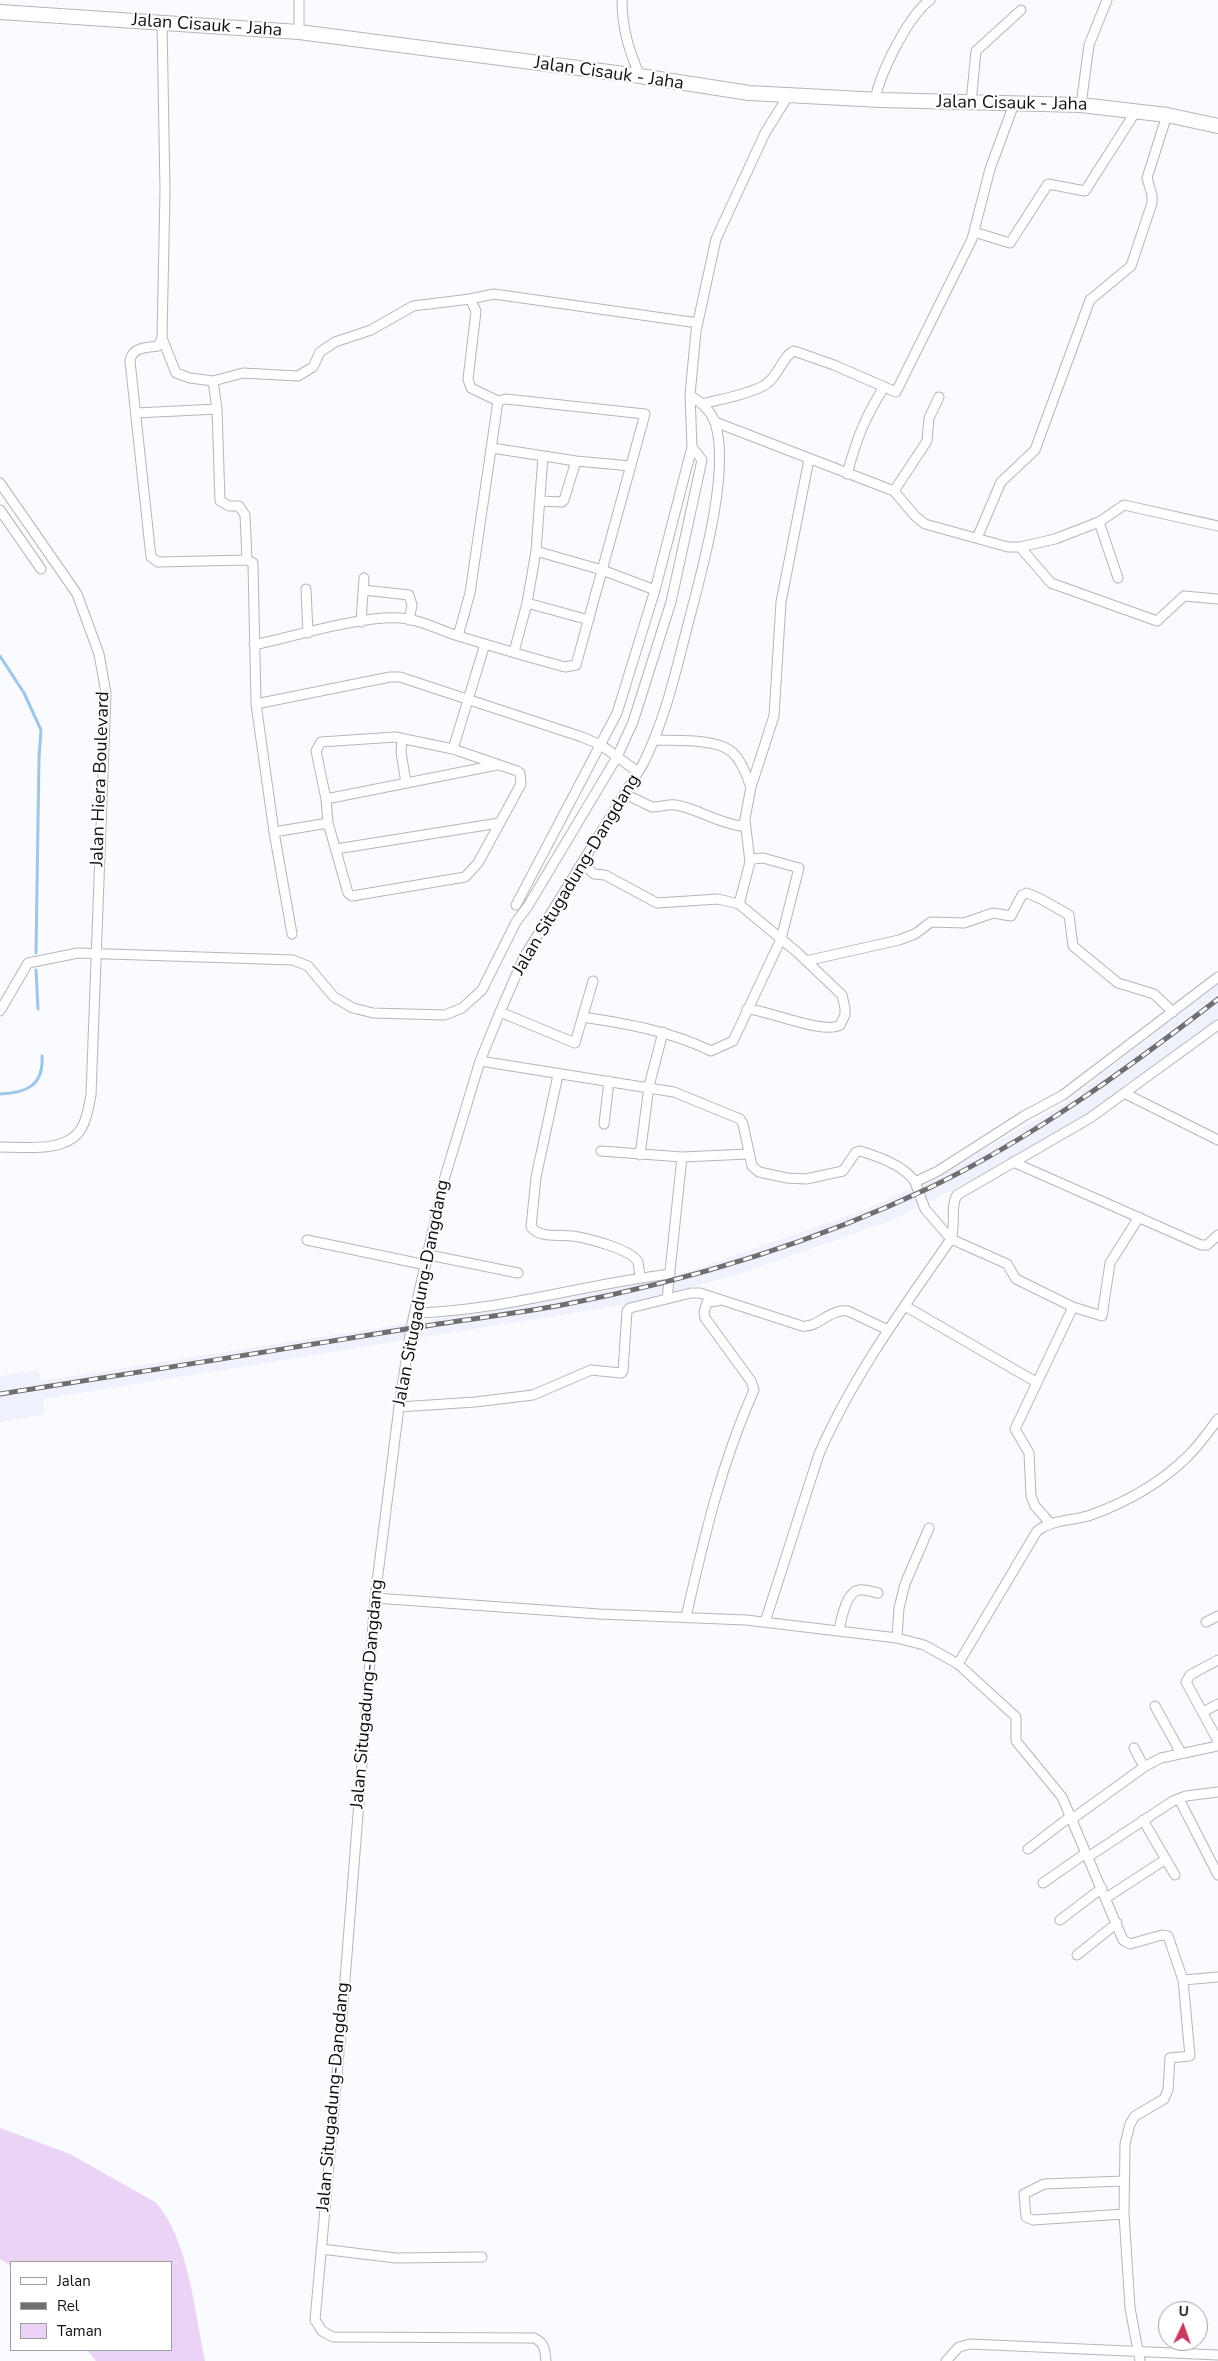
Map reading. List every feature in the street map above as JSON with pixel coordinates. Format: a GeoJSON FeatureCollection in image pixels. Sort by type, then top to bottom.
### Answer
{"type":"FeatureCollection","features":[{"type":"Feature","properties":{"kind":"main road","name":"Jalan Cisauk - Jaha"},"geometry":{"type":"LineString","coordinates":[[0,12],[299,32],[640,76],[706,88],[788,96],[971,103],[1081,104],[1167,115],[1218,126]]}},
{"type":"Feature","properties":{"kind":"street"},"geometry":{"type":"LineString","coordinates":[[299,0],[299,32]]}},
{"type":"Feature","properties":{"kind":"street"},"geometry":{"type":"LineString","coordinates":[[622,0],[622,22],[628,48],[640,76]]}},
{"type":"Feature","properties":{"kind":"street"},"geometry":{"type":"LineString","coordinates":[[875,100],[878,84],[886,63],[916,15],[930,0]]}},
{"type":"Feature","properties":{"kind":"street"},"geometry":{"type":"LineString","coordinates":[[1081,104],[1089,45],[1107,0]]}},
{"type":"Feature","properties":{"kind":"street"},"geometry":{"type":"LineString","coordinates":[[971,103],[976,51],[1021,10]]}},
{"type":"Feature","properties":{"kind":"street"},"geometry":{"type":"LineString","coordinates":[[162,22],[165,191],[162,338],[176,373],[190,378],[212,381],[243,373],[298,376],[313,367],[320,352],[335,342],[371,330],[413,306],[494,294],[698,323]]}},
{"type":"Feature","properties":{"kind":"street"},"geometry":{"type":"LineString","coordinates":[[516,905],[617,713],[655,590],[692,447],[690,395],[698,323],[716,238],[765,134],[788,96]]}},
{"type":"Feature","properties":{"kind":"street"},"geometry":{"type":"LineString","coordinates":[[702,404],[764,386],[780,370],[787,356],[794,351],[821,360],[896,392],[937,312],[974,232],[990,169],[1014,104]]}},
{"type":"Feature","properties":{"kind":"street"},"geometry":{"type":"LineString","coordinates":[[974,232],[1010,243],[1048,184],[1085,191],[1136,111]]}},
{"type":"Feature","properties":{"kind":"street"},"geometry":{"type":"LineString","coordinates":[[976,538],[1001,482],[1035,450],[1090,300],[1131,266],[1152,203],[1152,195],[1147,178],[1167,115]]}},
{"type":"Feature","properties":{"kind":"street"},"geometry":{"type":"LineString","coordinates":[[254,645],[361,622],[399,618],[565,667],[576,665],[646,414],[506,399],[498,402],[471,388],[468,378],[476,311],[470,299]]}},
{"type":"Feature","properties":{"kind":"street"},"geometry":{"type":"LineString","coordinates":[[162,338],[158,346],[135,350],[131,355],[151,557],[153,561],[158,562],[248,560],[253,563],[256,704],[274,832],[292,934]]}},
{"type":"Feature","properties":{"kind":"street"},"geometry":{"type":"LineString","coordinates":[[212,381],[217,409],[220,501],[229,506],[239,506],[246,515],[248,560]]}},
{"type":"Feature","properties":{"kind":"street"},"geometry":{"type":"LineString","coordinates":[[847,474],[857,436],[868,412],[884,387]]}},
{"type":"Feature","properties":{"kind":"street","name":"Jalan Situgadung-Dangdang"},"geometry":{"type":"LineString","coordinates":[[546,2361],[545,2347],[541,2341],[534,2338],[333,2337],[322,2331],[315,2320],[341,2031],[374,1598],[399,1407],[415,1313],[444,1180],[480,1060],[524,957],[583,864],[655,740],[671,688],[701,577],[713,516],[720,453],[715,422],[702,404],[690,395]]}},
{"type":"Feature","properties":{"kind":"street"},"geometry":{"type":"LineString","coordinates":[[894,491],[927,441],[929,418],[939,397]]}},
{"type":"Feature","properties":{"kind":"street"},"geometry":{"type":"LineString","coordinates":[[458,636],[470,593],[498,402]]}},
{"type":"Feature","properties":{"kind":"street"},"geometry":{"type":"LineString","coordinates":[[136,413],[217,409]]}},
{"type":"Feature","properties":{"kind":"street"},"geometry":{"type":"LineString","coordinates":[[715,422],[894,491],[915,516],[925,524],[1008,547],[1020,547],[1055,539],[1099,522],[1124,504],[1218,526]]}},
{"type":"Feature","properties":{"kind":"street"},"geometry":{"type":"LineString","coordinates":[[0,1011],[28,963],[78,953],[293,960],[308,966],[334,997],[353,1008],[373,1013],[445,1015],[462,1008],[482,990],[516,922],[528,906],[617,757],[633,722],[671,602],[702,460],[692,447]]}},
{"type":"Feature","properties":{"kind":"street"},"geometry":{"type":"LineString","coordinates":[[492,448],[576,461],[631,466]]}},
{"type":"Feature","properties":{"kind":"street"},"geometry":{"type":"LineString","coordinates":[[514,652],[536,551],[543,456]]}},
{"type":"Feature","properties":{"kind":"street"},"geometry":{"type":"LineString","coordinates":[[689,459],[719,463]]}},
{"type":"Feature","properties":{"kind":"street"},"geometry":{"type":"LineString","coordinates":[[625,794],[652,807],[662,804],[678,805],[707,817],[739,826],[743,825],[751,786],[774,716],[781,602],[809,459]]}},
{"type":"Feature","properties":{"kind":"street"},"geometry":{"type":"LineString","coordinates":[[540,501],[562,502],[564,500],[576,461]]}},
{"type":"Feature","properties":{"kind":"street","name":"Jalan Hiera Boulevard"},"geometry":{"type":"LineString","coordinates":[[0,483],[77,594],[99,654],[106,693],[91,1096],[82,1129],[70,1142],[42,1147],[0,1147]]}},
{"type":"Feature","properties":{"kind":"street"},"geometry":{"type":"LineString","coordinates":[[0,510],[41,569]]}},
{"type":"Feature","properties":{"kind":"street"},"geometry":{"type":"LineString","coordinates":[[1099,522],[1118,578]]}},
{"type":"Feature","properties":{"kind":"street"},"geometry":{"type":"LineString","coordinates":[[1020,547],[1051,583],[1157,621],[1184,596],[1218,599]]}},
{"type":"Feature","properties":{"kind":"street"},"geometry":{"type":"LineString","coordinates":[[536,551],[602,570],[655,590]]}},
{"type":"Feature","properties":{"kind":"street"},"geometry":{"type":"LineString","coordinates":[[361,622],[364,578]]}},
{"type":"Feature","properties":{"kind":"street"},"geometry":{"type":"LineString","coordinates":[[306,589],[308,633]]}},
{"type":"Feature","properties":{"kind":"street"},"geometry":{"type":"LineString","coordinates":[[363,590],[409,595],[412,605],[409,620]]}},
{"type":"Feature","properties":{"kind":"street"},"geometry":{"type":"LineString","coordinates":[[526,603],[589,620]]}},
{"type":"Feature","properties":{"kind":"street"},"geometry":{"type":"LineString","coordinates":[[453,749],[485,644]]}},
{"type":"Feature","properties":{"kind":"street"},"geometry":{"type":"LineString","coordinates":[[256,704],[390,677],[405,678],[582,736],[601,745],[638,772]]}},
{"type":"Feature","properties":{"kind":"street"},"geometry":{"type":"LineString","coordinates":[[402,738],[401,748],[406,783]]}},
{"type":"Feature","properties":{"kind":"street"},"geometry":{"type":"LineString","coordinates":[[402,738],[453,749],[517,771],[522,779],[521,784],[478,863],[465,877],[358,896],[348,894],[328,823],[326,799],[316,751],[321,742],[402,738]]}},
{"type":"Feature","properties":{"kind":"street"},"geometry":{"type":"LineString","coordinates":[[655,740],[691,741],[712,744],[731,751],[740,762],[751,786]]}},
{"type":"Feature","properties":{"kind":"street"},"geometry":{"type":"LineString","coordinates":[[326,799],[497,765]]}},
{"type":"Feature","properties":{"kind":"street"},"geometry":{"type":"LineString","coordinates":[[739,904],[750,862],[745,819]]}},
{"type":"Feature","properties":{"kind":"street"},"geometry":{"type":"LineString","coordinates":[[274,832],[328,823]]}},
{"type":"Feature","properties":{"kind":"street"},"geometry":{"type":"LineString","coordinates":[[336,849],[499,823]]}},
{"type":"Feature","properties":{"kind":"street"},"geometry":{"type":"LineString","coordinates":[[583,1017],[663,1032],[688,1040],[711,1051],[733,1041],[781,939],[799,868],[763,858],[756,858],[750,862]]}},
{"type":"Feature","properties":{"kind":"street"},"geometry":{"type":"LineString","coordinates":[[583,864],[594,874],[605,875],[656,903],[718,900],[739,904],[806,961],[842,995],[846,1008],[840,1025],[830,1028],[776,1017],[758,1009],[747,1009]]}},
{"type":"Feature","properties":{"kind":"street"},"geometry":{"type":"LineString","coordinates":[[806,961],[899,940],[915,934],[931,922],[969,922],[993,913],[1010,916],[1022,895],[1027,893],[1041,898],[1069,915],[1073,946],[1118,984],[1154,994],[1173,1012]]}},
{"type":"Feature","properties":{"kind":"street"},"geometry":{"type":"LineString","coordinates":[[914,1182],[938,1171],[1024,1116],[1063,1095],[1218,977]]}},
{"type":"Feature","properties":{"kind":"street"},"geometry":{"type":"LineString","coordinates":[[500,1012],[574,1043],[593,981]]}},
{"type":"Feature","properties":{"kind":"street"},"geometry":{"type":"LineString","coordinates":[[766,1622],[819,1454],[844,1400],[888,1330],[952,1239],[954,1201],[957,1195],[1090,1118],[1218,1024]]}},
{"type":"Feature","properties":{"kind":"street"},"geometry":{"type":"LineString","coordinates":[[640,1155],[648,1086],[663,1032]]}},
{"type":"Feature","properties":{"kind":"street"},"geometry":{"type":"LineString","coordinates":[[480,1060],[558,1075],[648,1086],[674,1092],[740,1119],[743,1124],[752,1166],[760,1172],[787,1178],[806,1179],[843,1171],[856,1152],[860,1151],[888,1162],[910,1175],[925,1209],[952,1239],[1006,1264],[1016,1279],[1073,1307],[1102,1316],[1110,1263],[1139,1217]]}},
{"type":"Feature","properties":{"kind":"street"},"geometry":{"type":"LineString","coordinates":[[558,1075],[536,1177],[531,1227],[544,1234],[576,1236],[626,1252],[638,1262],[640,1277]]}},
{"type":"Feature","properties":{"kind":"street"},"geometry":{"type":"LineString","coordinates":[[604,1124],[609,1081]]}},
{"type":"Feature","properties":{"kind":"street"},"geometry":{"type":"LineString","coordinates":[[1124,1093],[1218,1140]]}},
{"type":"Feature","properties":{"kind":"street"},"geometry":{"type":"LineString","coordinates":[[601,1151],[682,1157],[748,1154]]}},
{"type":"Feature","properties":{"kind":"street"},"geometry":{"type":"LineString","coordinates":[[667,1299],[682,1157]]}},
{"type":"Feature","properties":{"kind":"street"},"geometry":{"type":"LineString","coordinates":[[1013,1162],[1201,1245],[1207,1245],[1218,1235]]}},
{"type":"Feature","properties":{"kind":"street"},"geometry":{"type":"LineString","coordinates":[[307,1240],[426,1265]]}},
{"type":"Feature","properties":{"kind":"street"},"geometry":{"type":"LineString","coordinates":[[429,1255],[518,1274]]}},
{"type":"Feature","properties":{"kind":"street"},"geometry":{"type":"LineString","coordinates":[[415,1313],[468,1309],[640,1277],[670,1274]]}},
{"type":"Feature","properties":{"kind":"street"},"geometry":{"type":"LineString","coordinates":[[399,1407],[475,1402],[533,1395],[591,1370],[621,1373],[623,1371],[627,1312],[630,1308],[696,1293],[806,1326],[830,1313],[848,1312],[888,1330]]}},
{"type":"Feature","properties":{"kind":"street"},"geometry":{"type":"LineString","coordinates":[[686,1617],[704,1538],[724,1466],[735,1432],[754,1390],[751,1382],[705,1318],[704,1312],[707,1302],[721,1300]]}},
{"type":"Feature","properties":{"kind":"street"},"geometry":{"type":"LineString","coordinates":[[905,1306],[1036,1382]]}},
{"type":"Feature","properties":{"kind":"street"},"geometry":{"type":"LineString","coordinates":[[1050,1523],[1035,1506],[1031,1496],[1029,1453],[1015,1429],[1073,1307]]}},
{"type":"Feature","properties":{"kind":"street"},"geometry":{"type":"LineString","coordinates":[[958,1664],[1037,1531],[1050,1523],[1087,1516],[1130,1498],[1179,1464],[1190,1454],[1218,1419]]}},
{"type":"Feature","properties":{"kind":"street"},"geometry":{"type":"LineString","coordinates":[[897,1638],[899,1608],[905,1584],[929,1528]]}},
{"type":"Feature","properties":{"kind":"street"},"geometry":{"type":"LineString","coordinates":[[839,1631],[850,1596],[854,1592],[861,1590],[878,1593]]}},
{"type":"Feature","properties":{"kind":"street"},"geometry":{"type":"LineString","coordinates":[[374,1598],[589,1614],[766,1622],[897,1638],[924,1645],[958,1664],[1016,1717],[1016,1741],[1062,1797],[1124,1940],[1128,1944],[1162,1935],[1168,1936],[1183,1980],[1190,2056],[1170,2058],[1168,2090],[1164,2099],[1135,2116],[1130,2124],[1125,2144],[1124,2214],[1130,2308],[1140,2357]]}},
{"type":"Feature","properties":{"kind":"street"},"geometry":{"type":"LineString","coordinates":[[1206,1622],[1218,1616]]}},
{"type":"Feature","properties":{"kind":"street"},"geometry":{"type":"LineString","coordinates":[[1218,1660],[1187,1678],[1186,1682],[1218,1741]]}},
{"type":"Feature","properties":{"kind":"street"},"geometry":{"type":"LineString","coordinates":[[1203,1712],[1218,1704]]}},
{"type":"Feature","properties":{"kind":"street"},"geometry":{"type":"LineString","coordinates":[[1155,1706],[1181,1753]]}},
{"type":"Feature","properties":{"kind":"street"},"geometry":{"type":"LineString","coordinates":[[1028,1849],[1144,1767],[1161,1758],[1218,1746]]}},
{"type":"Feature","properties":{"kind":"street"},"geometry":{"type":"LineString","coordinates":[[1134,1748],[1144,1767]]}},
{"type":"Feature","properties":{"kind":"street"},"geometry":{"type":"LineString","coordinates":[[1043,1883],[1179,1799],[1218,1792]]}},
{"type":"Feature","properties":{"kind":"street"},"geometry":{"type":"LineString","coordinates":[[1179,1799],[1218,1875]]}},
{"type":"Feature","properties":{"kind":"street"},"geometry":{"type":"LineString","coordinates":[[1143,1820],[1175,1875]]}},
{"type":"Feature","properties":{"kind":"street"},"geometry":{"type":"LineString","coordinates":[[1106,1898],[1166,1859]]}},
{"type":"Feature","properties":{"kind":"street"},"geometry":{"type":"LineString","coordinates":[[1060,1920],[1102,1888]]}},
{"type":"Feature","properties":{"kind":"street"},"geometry":{"type":"LineString","coordinates":[[1076,1955],[1117,1922]]}},
{"type":"Feature","properties":{"kind":"street"},"geometry":{"type":"LineString","coordinates":[[1183,1980],[1218,1977]]}},
{"type":"Feature","properties":{"kind":"street"},"geometry":{"type":"LineString","coordinates":[[1124,2181],[1044,2184],[1024,2194],[1026,2217],[1033,2220],[1124,2214]]}},
{"type":"Feature","properties":{"kind":"street"},"geometry":{"type":"LineString","coordinates":[[321,2249],[387,2258],[440,2259],[482,2256]]}},
{"type":"Feature","properties":{"kind":"street"},"geometry":{"type":"LineString","coordinates":[[946,2361],[959,2347],[970,2344],[1140,2357],[1212,2357]]}},
{"type":"Feature","properties":{"kind":"shaded area"},"geometry":{"type":"Polygon","coordinates":[[[1218,982],[1218,1018],[1158,1062],[1078,1120],[1003,1164],[892,1220],[736,1275],[622,1305],[43,1399],[45,1414],[0,1422],[0,1376],[38,1370],[41,1381],[562,1299],[685,1273],[867,1209],[939,1175],[1068,1101],[1218,982]]]}},
{"type":"Feature","properties":{"kind":"green space"},"geometry":{"type":"Polygon","coordinates":[[[0,2128],[70,2154],[155,2202],[166,2217],[183,2255],[205,2361],[96,2361],[88,2351],[172,2351],[172,2261],[10,2261],[10,2265],[0,2259],[0,2128]]]}},
{"type":"Feature","properties":{"kind":"waterway"},"geometry":{"type":"LineString","coordinates":[[0,656],[24,693],[41,730],[36,953]]}},
{"type":"Feature","properties":{"kind":"waterway"},"geometry":{"type":"LineString","coordinates":[[36,970],[38,1009]]}},
{"type":"Feature","properties":{"kind":"waterway"},"geometry":{"type":"LineString","coordinates":[[0,1094],[18,1092],[32,1086],[40,1074],[42,1056]]}},
{"type":"Feature","properties":{"kind":"railway"},"geometry":{"type":"LineString","coordinates":[[0,1394],[562,1305],[656,1284],[749,1258],[795,1243],[885,1208],[968,1168],[1042,1125],[1078,1101],[1218,999]]}}]}
